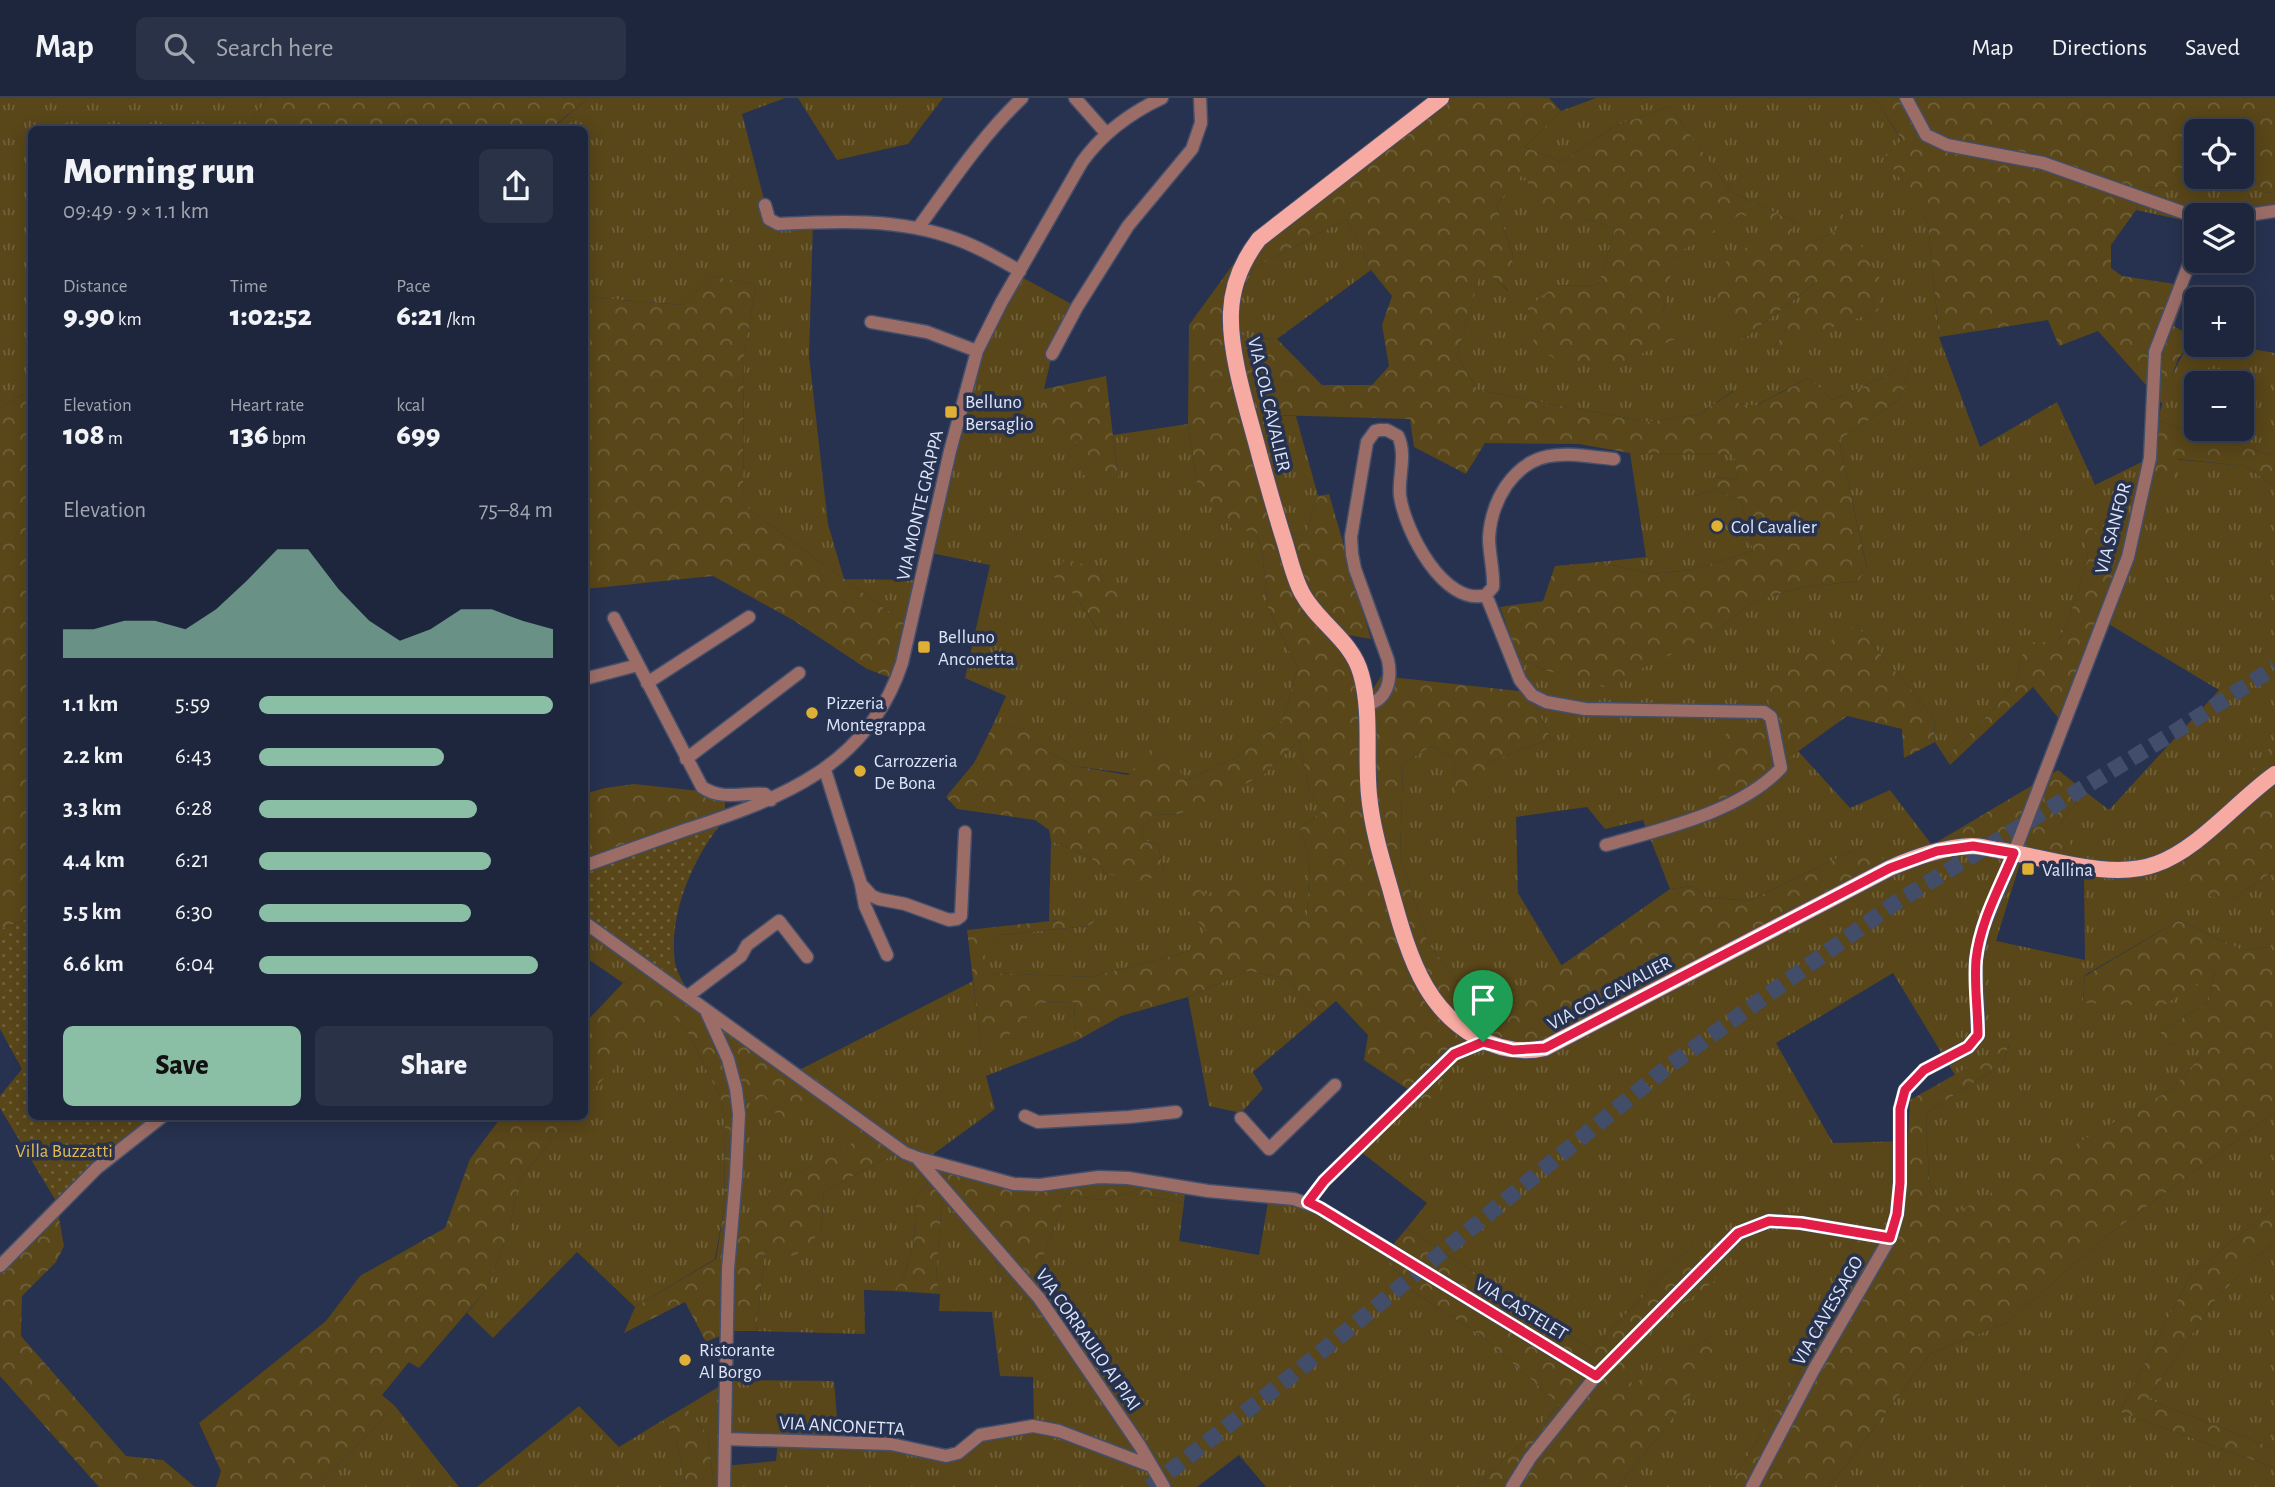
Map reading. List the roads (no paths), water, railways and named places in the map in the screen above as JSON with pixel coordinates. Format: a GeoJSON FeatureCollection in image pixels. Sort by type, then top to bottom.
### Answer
{"type":"FeatureCollection","features":[{"type":"Feature","properties":{"kind":"main road","name":"VIA COL CAVALIER"},"geometry":{"type":"LineString","coordinates":[[1441,98],[1259,239],[1242,266],[1231,302],[1231,323],[1235,355],[1271,498],[1295,577],[1308,603],[1355,657],[1362,675],[1373,823],[1398,917],[1419,974],[1432,996],[1462,1027],[1483,1042],[1501,1048],[1524,1051],[1545,1048],[1890,868],[1937,851],[1973,846],[2104,869],[2155,865],[2188,846],[2275,774]]}},
{"type":"Feature","properties":{"kind":"street"},"geometry":{"type":"LineString","coordinates":[[918,228],[960,167],[999,120],[1022,98]]}},
{"type":"Feature","properties":{"kind":"street"},"geometry":{"type":"LineString","coordinates":[[1075,98],[1106,133]]}},
{"type":"Feature","properties":{"kind":"street","name":"VIA MONTE GRAPPA"},"geometry":{"type":"LineString","coordinates":[[588,865],[771,800],[825,770],[864,734],[883,708],[899,674],[966,385],[977,351],[1082,162],[1106,133],[1162,98]]}},
{"type":"Feature","properties":{"kind":"street"},"geometry":{"type":"LineString","coordinates":[[1052,354],[1077,307],[1128,226],[1192,149],[1200,123],[1200,98]]}},
{"type":"Feature","properties":{"kind":"street"},"geometry":{"type":"LineString","coordinates":[[1906,98],[1926,135],[1947,145],[2043,163],[2184,214]]}},
{"type":"Feature","properties":{"kind":"street"},"geometry":{"type":"LineString","coordinates":[[765,205],[769,219],[778,224],[882,222],[918,228],[957,239],[1020,271]]}},
{"type":"Feature","properties":{"kind":"street"},"geometry":{"type":"LineString","coordinates":[[2254,214],[2275,211]]}},
{"type":"Feature","properties":{"kind":"street","name":"VIA SANFOR"},"geometry":{"type":"LineString","coordinates":[[2014,853],[2128,557],[2150,457],[2155,352],[2186,273]]}},
{"type":"Feature","properties":{"kind":"street"},"geometry":{"type":"LineString","coordinates":[[871,321],[928,332],[977,351]]}},
{"type":"Feature","properties":{"kind":"street"},"geometry":{"type":"LineString","coordinates":[[1366,705],[1382,698],[1388,687],[1390,674],[1388,660],[1352,554],[1353,523],[1365,449],[1375,431],[1387,430],[1398,436],[1401,442],[1402,505],[1415,539],[1428,561],[1454,589],[1473,597],[1486,596],[1491,590],[1493,582],[1489,538],[1494,510],[1503,491],[1517,472],[1542,456],[1564,454],[1614,459]]}},
{"type":"Feature","properties":{"kind":"street"},"geometry":{"type":"LineString","coordinates":[[1486,596],[1520,680],[1532,695],[1546,702],[1585,709],[1764,712],[1771,718],[1781,768],[1771,779],[1720,808],[1675,826],[1606,845]]}},
{"type":"Feature","properties":{"kind":"street"},"geometry":{"type":"LineString","coordinates":[[647,682],[749,617]]}},
{"type":"Feature","properties":{"kind":"street"},"geometry":{"type":"LineString","coordinates":[[614,618],[698,782],[709,792],[725,796],[765,794],[771,800]]}},
{"type":"Feature","properties":{"kind":"street"},"geometry":{"type":"LineString","coordinates":[[588,678],[638,665]]}},
{"type":"Feature","properties":{"kind":"street"},"geometry":{"type":"LineString","coordinates":[[686,760],[799,673]]}},
{"type":"Feature","properties":{"kind":"street"},"geometry":{"type":"LineString","coordinates":[[825,770],[861,884],[865,906],[887,955]]}},
{"type":"Feature","properties":{"kind":"street"},"geometry":{"type":"LineString","coordinates":[[861,884],[872,896],[879,899],[905,904],[950,920],[957,919],[961,916],[965,832]]}},
{"type":"Feature","properties":{"kind":"street","name":"VIA CAVESSAGO"},"geometry":{"type":"LineString","coordinates":[[1752,1487],[1890,1238],[1897,1214],[1900,1183],[1900,1109],[1905,1090],[1924,1070],[1968,1047],[1978,1035],[1976,978],[1979,943],[1987,914],[2014,853]]}},
{"type":"Feature","properties":{"kind":"street"},"geometry":{"type":"LineString","coordinates":[[688,996],[741,956],[747,944],[779,921],[807,957]]}},
{"type":"Feature","properties":{"kind":"street"},"geometry":{"type":"LineString","coordinates":[[588,925],[905,1153],[918,1158]]}},
{"type":"Feature","properties":{"kind":"street"},"geometry":{"type":"LineString","coordinates":[[706,1010],[728,1059],[739,1114],[728,1269],[724,1487]]}},
{"type":"Feature","properties":{"kind":"street"},"geometry":{"type":"LineString","coordinates":[[1308,1202],[1324,1181],[1454,1054],[1483,1042]]}},
{"type":"Feature","properties":{"kind":"street"},"geometry":{"type":"LineString","coordinates":[[1241,1118],[1269,1149],[1335,1085]]}},
{"type":"Feature","properties":{"kind":"street"},"geometry":{"type":"LineString","coordinates":[[1025,1116],[1038,1122],[1176,1112]]}},
{"type":"Feature","properties":{"kind":"street"},"geometry":{"type":"LineString","coordinates":[[0,1266],[97,1168],[158,1120]]}},
{"type":"Feature","properties":{"kind":"street","name":"VIA CASTELET"},"geometry":{"type":"LineString","coordinates":[[918,1158],[1014,1184],[1040,1185],[1115,1177],[1308,1202],[1596,1376]]}},
{"type":"Feature","properties":{"kind":"street","name":"VIA CORRAULO AI PIAI"},"geometry":{"type":"LineString","coordinates":[[918,1158],[1039,1298],[1134,1436],[1164,1487]]}},
{"type":"Feature","properties":{"kind":"street"},"geometry":{"type":"LineString","coordinates":[[1512,1487],[1530,1458],[1596,1376],[1738,1233],[1769,1221],[1801,1223],[1890,1238]]}},
{"type":"Feature","properties":{"kind":"street","name":"VIA ANCONETTA"},"geometry":{"type":"LineString","coordinates":[[726,1439],[891,1444],[946,1456],[958,1452],[980,1435],[1033,1426],[1059,1431],[1151,1466]]}},
{"type":"Feature","properties":{"kind":"tunnel"},"geometry":{"type":"LineString","coordinates":[[1150,1487],[1300,1369],[1666,1068],[1895,903],[2173,733],[2275,667]]}},
{"type":"Feature","properties":{"kind":"place","name":"Belluno Bersaglio"},"geometry":{"type":"Point","coordinates":[951,412]}},
{"type":"Feature","properties":{"kind":"place","name":"Col Cavalier"},"geometry":{"type":"Point","coordinates":[1717,526]}},
{"type":"Feature","properties":{"kind":"place","name":"Belluno Anconetta"},"geometry":{"type":"Point","coordinates":[924,647]}},
{"type":"Feature","properties":{"kind":"place","name":"Pizzeria Montegrappa"},"geometry":{"type":"Point","coordinates":[812,713]}},
{"type":"Feature","properties":{"kind":"place","name":"Carrozzeria De Bona"},"geometry":{"type":"Point","coordinates":[860,771]}},
{"type":"Feature","properties":{"kind":"place","name":"Vallina"},"geometry":{"type":"Point","coordinates":[2028,869]}},
{"type":"Feature","properties":{"kind":"place","name":"Ristorante Al Borgo"},"geometry":{"type":"Point","coordinates":[685,1360]}},
{"type":"Feature","properties":{"kind":"park label","name":"Villa Buzzatti"},"geometry":{"type":"Point","coordinates":[64,1150]}}]}
